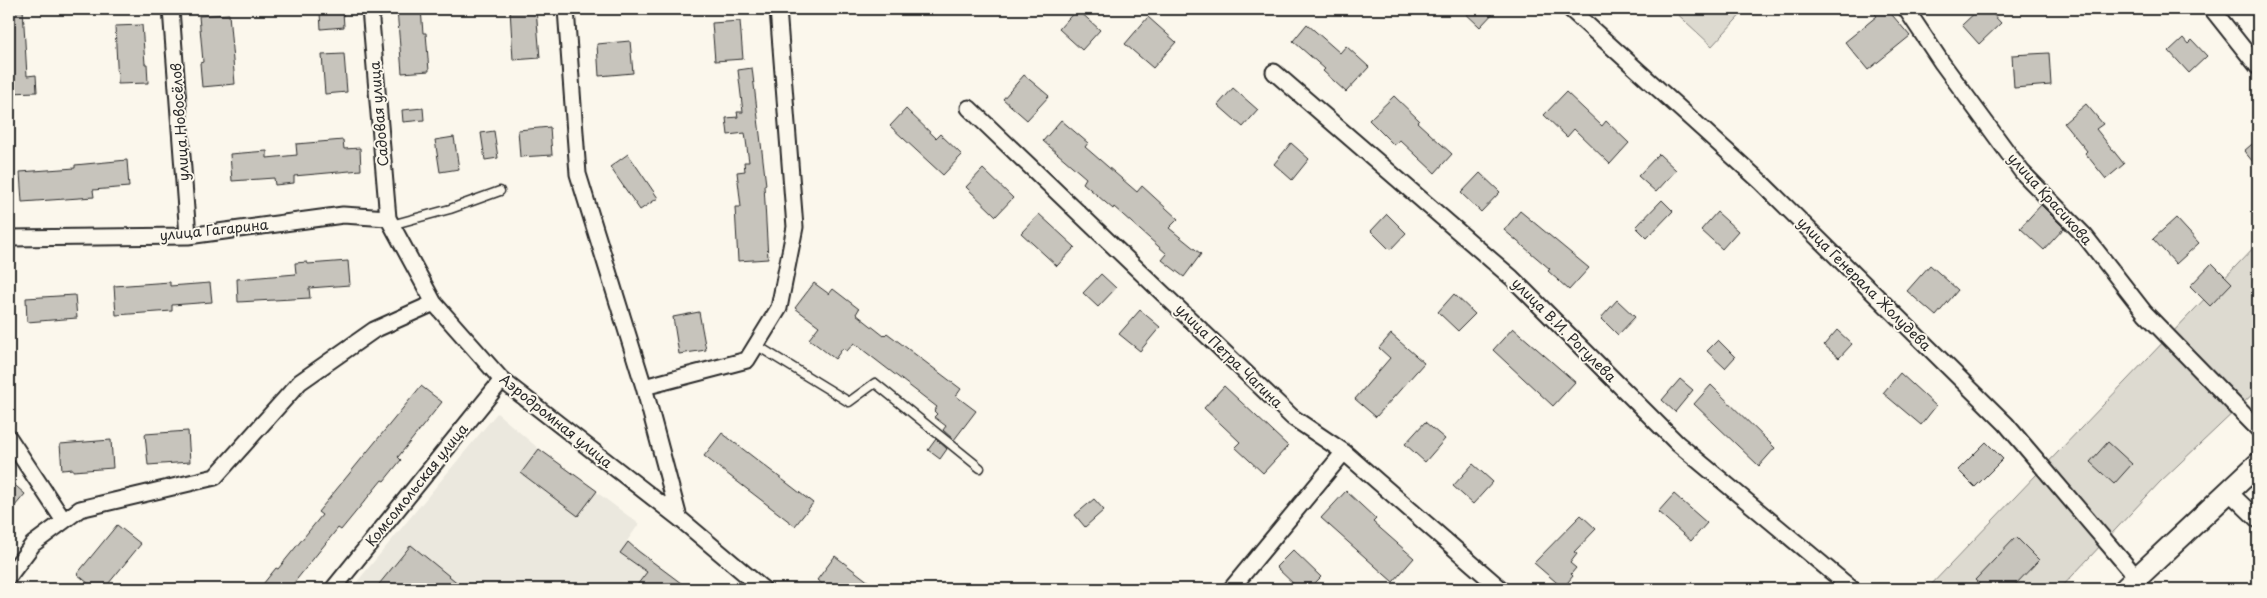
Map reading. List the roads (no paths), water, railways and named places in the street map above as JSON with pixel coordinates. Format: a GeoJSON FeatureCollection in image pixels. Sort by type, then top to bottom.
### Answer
{"type":"FeatureCollection","features":[{"type":"Feature","properties":{"kind":"street","name":"улица Новосёлов"},"geometry":{"type":"LineString","coordinates":[[171,9],[188,236]]}},
{"type":"Feature","properties":{"kind":"street","name":"Садовая улица"},"geometry":{"type":"LineString","coordinates":[[370,9],[389,222]]}},
{"type":"Feature","properties":{"kind":"street"},"geometry":{"type":"LineString","coordinates":[[566,9],[578,174],[644,387],[679,518]]}},
{"type":"Feature","properties":{"kind":"street"},"geometry":{"type":"LineString","coordinates":[[644,387],[746,360],[779,308],[795,227],[778,9]]}},
{"type":"Feature","properties":{"kind":"street","name":"улица Генерала Жолудева"},"geometry":{"type":"LineString","coordinates":[[1570,9],[1761,182],[2006,424],[2131,584]]}},
{"type":"Feature","properties":{"kind":"street","name":"улица Красикова"},"geometry":{"type":"LineString","coordinates":[[1906,9],[2022,172],[2085,236],[2145,313],[2258,429]]}},
{"type":"Feature","properties":{"kind":"street"},"geometry":{"type":"LineString","coordinates":[[2212,9],[2258,67]]}},
{"type":"Feature","properties":{"kind":"street","name":"улица В.И. Рогулева"},"geometry":{"type":"LineString","coordinates":[[1274,72],[1512,278],[1677,443],[1852,589]]}},
{"type":"Feature","properties":{"kind":"street","name":"улица Петра Чагина"},"geometry":{"type":"LineString","coordinates":[[969,108],[1292,418],[1344,452],[1501,589]]}},
{"type":"Feature","properties":{"kind":"street","name":"улица Гагарина"},"geometry":{"type":"LineString","coordinates":[[9,238],[188,236],[343,215],[389,222]]}},
{"type":"Feature","properties":{"kind":"street","name":"Аэродромная улица"},"geometry":{"type":"LineString","coordinates":[[389,222],[434,303],[502,380],[679,518],[763,589]]}},
{"type":"Feature","properties":{"kind":"street"},"geometry":{"type":"LineString","coordinates":[[9,576],[33,544],[80,509],[215,477],[300,382],[374,330],[434,303]]}},
{"type":"Feature","properties":{"kind":"street","name":"Комсомольская улица"},"geometry":{"type":"LineString","coordinates":[[333,589],[502,380]]}},
{"type":"Feature","properties":{"kind":"street"},"geometry":{"type":"LineString","coordinates":[[9,438],[64,521]]}},
{"type":"Feature","properties":{"kind":"street"},"geometry":{"type":"LineString","coordinates":[[1231,589],[1344,452]]}},
{"type":"Feature","properties":{"kind":"street"},"geometry":{"type":"LineString","coordinates":[[2131,584],[2258,464]]}},
{"type":"Feature","properties":{"kind":"street"},"geometry":{"type":"LineString","coordinates":[[2228,491],[2258,520]]}},
{"type":"Feature","properties":{"kind":"lane"},"geometry":{"type":"LineString","coordinates":[[389,222],[450,209],[500,191]]}},
{"type":"Feature","properties":{"kind":"lane"},"geometry":{"type":"LineString","coordinates":[[756,345],[849,402],[875,383],[980,468]]}}]}
